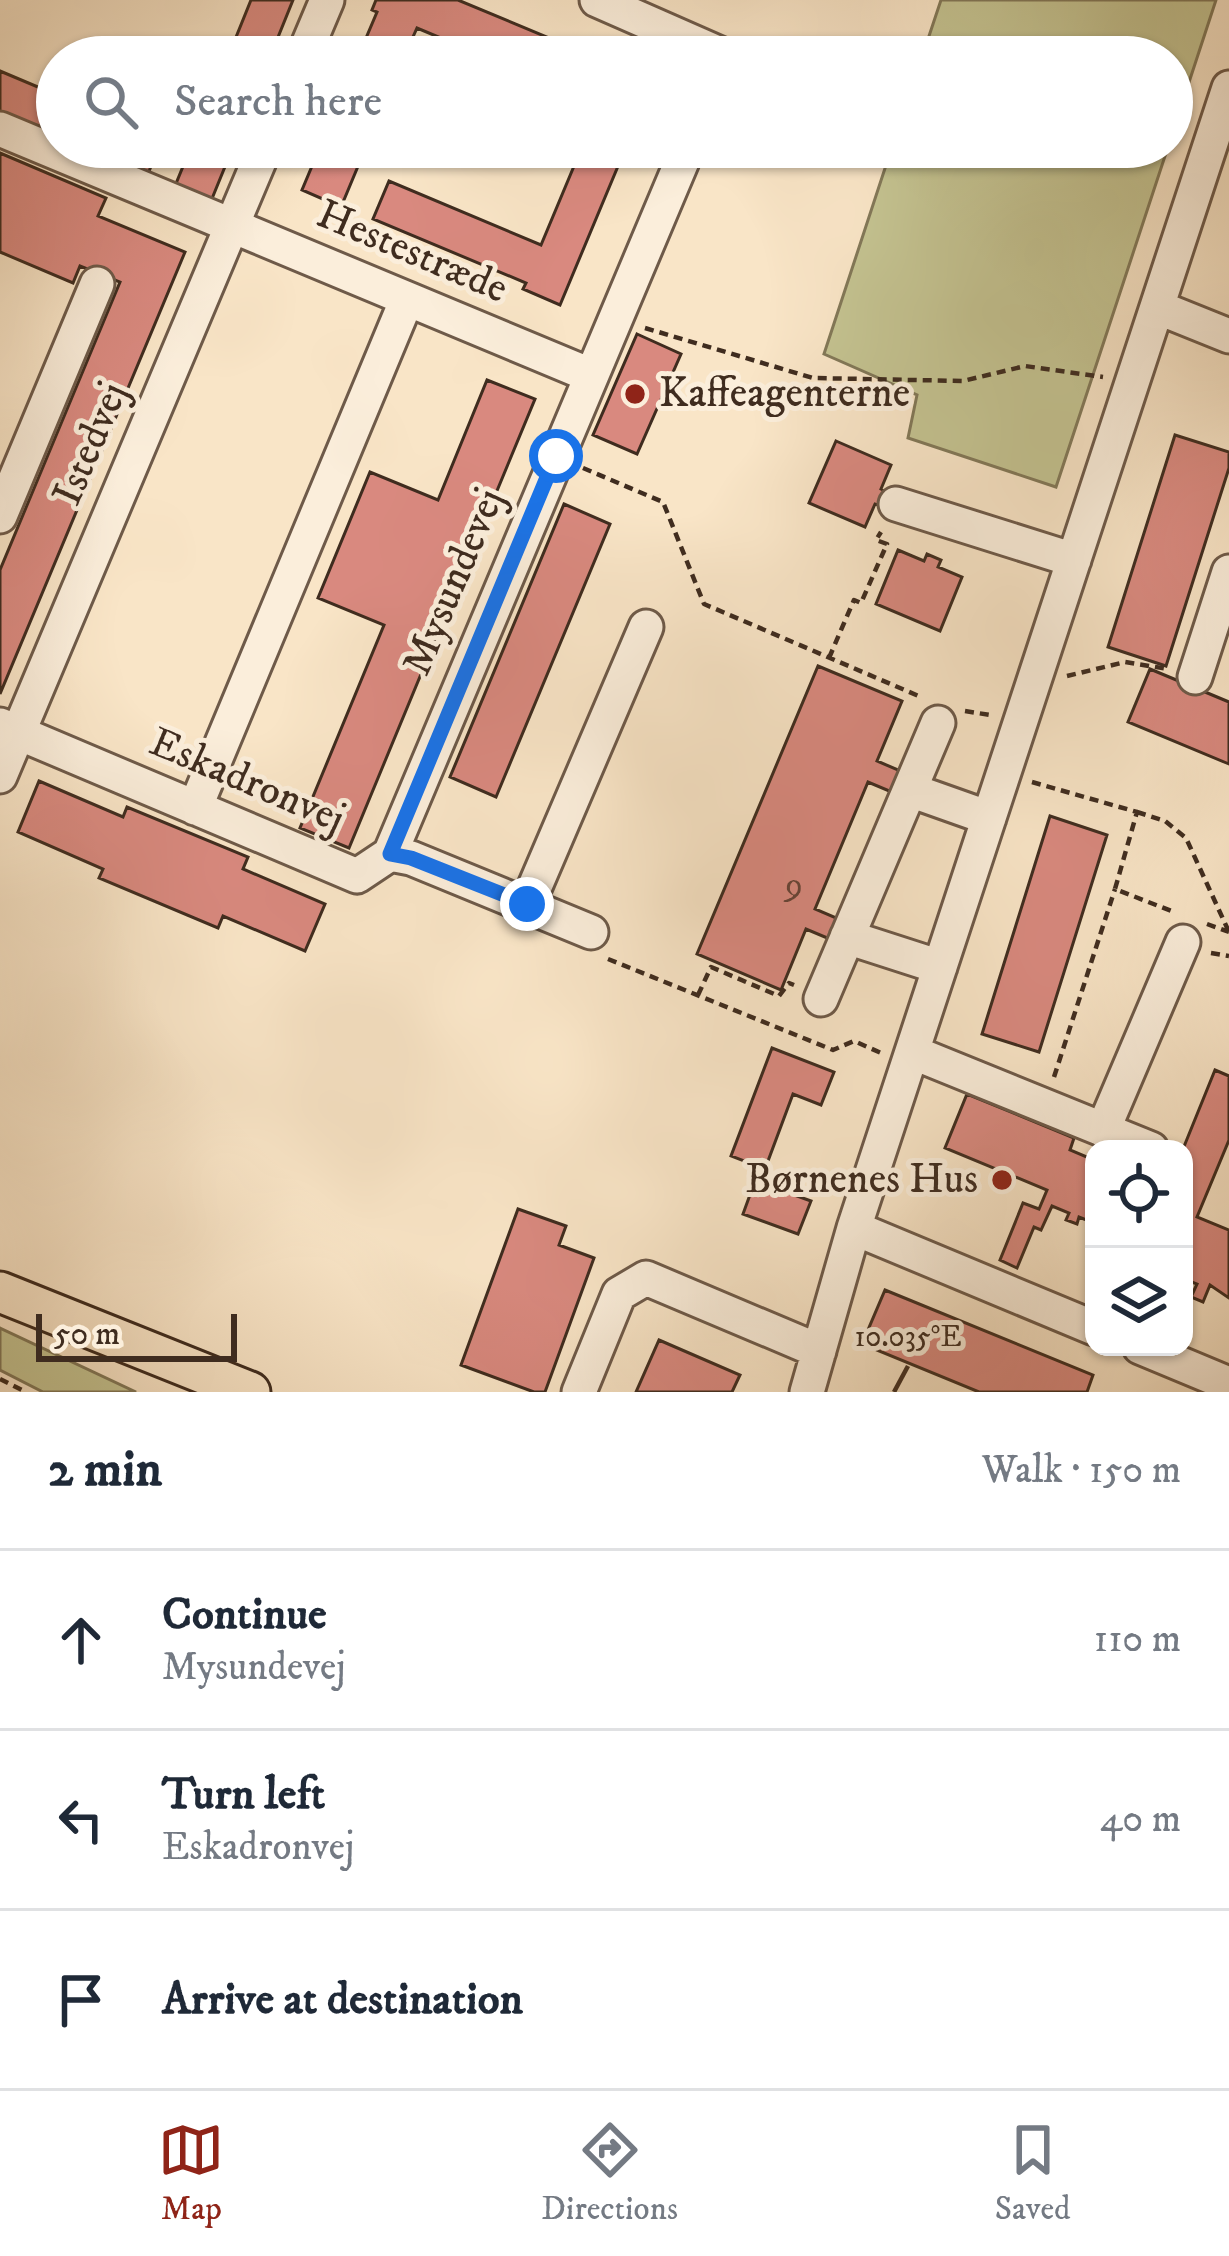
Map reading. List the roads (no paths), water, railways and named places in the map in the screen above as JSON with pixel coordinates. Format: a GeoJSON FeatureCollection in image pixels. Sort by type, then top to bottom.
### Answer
{"type":"FeatureCollection","features":[{"type":"Feature","properties":{"kind":"main road"},"geometry":{"type":"LineString","coordinates":[[0,1292],[250,1392]]}},
{"type":"Feature","properties":{"kind":"main road"},"geometry":{"type":"LineString","coordinates":[[76,1324],[206,1392]]}},
{"type":"Feature","properties":{"kind":"street"},"geometry":{"type":"LineString","coordinates":[[312,36],[327,0]]}},
{"type":"Feature","properties":{"kind":"street"},"geometry":{"type":"LineString","coordinates":[[597,0],[681,36]]}},
{"type":"Feature","properties":{"kind":"street"},"geometry":{"type":"LineString","coordinates":[[807,1392],[854,1228],[1229,88]]}},
{"type":"Feature","properties":{"kind":"street","name":"Hestestræde"},"geometry":{"type":"LineString","coordinates":[[0,129],[36,144]]}},
{"type":"Feature","properties":{"kind":"street","name":"Hestestræde"},"geometry":{"type":"LineString","coordinates":[[93,168],[590,375]]}},
{"type":"Feature","properties":{"kind":"street","name":"Istedvej"},"geometry":{"type":"LineString","coordinates":[[0,776],[9,729],[256,168]]}},
{"type":"Feature","properties":{"kind":"street","name":"Mysundevej"},"geometry":{"type":"LineString","coordinates":[[390,854],[679,168]]}},
{"type":"Feature","properties":{"kind":"street"},"geometry":{"type":"LineString","coordinates":[[2,503],[97,284]]}},
{"type":"Feature","properties":{"kind":"street"},"geometry":{"type":"LineString","coordinates":[[195,808],[407,299]]}},
{"type":"Feature","properties":{"kind":"street"},"geometry":{"type":"LineString","coordinates":[[1157,307],[1229,337]]}},
{"type":"Feature","properties":{"kind":"street"},"geometry":{"type":"LineString","coordinates":[[896,504],[1074,560]]}},
{"type":"Feature","properties":{"kind":"street"},"geometry":{"type":"LineString","coordinates":[[1196,677],[1229,572]]}},
{"type":"Feature","properties":{"kind":"street"},"geometry":{"type":"LineString","coordinates":[[527,904],[646,627]]}},
{"type":"Feature","properties":{"kind":"street"},"geometry":{"type":"LineString","coordinates":[[822,998],[946,712]]}},
{"type":"Feature","properties":{"kind":"street","name":"Eskadronvej"},"geometry":{"type":"LineString","coordinates":[[9,729],[357,876],[390,854],[411,858],[591,932]]}},
{"type":"Feature","properties":{"kind":"street"},"geometry":{"type":"LineString","coordinates":[[910,790],[989,818]]}},
{"type":"Feature","properties":{"kind":"street"},"geometry":{"type":"LineString","coordinates":[[1103,1130],[1187,925]]}},
{"type":"Feature","properties":{"kind":"street"},"geometry":{"type":"LineString","coordinates":[[847,937],[940,968]]}},
{"type":"Feature","properties":{"kind":"street"},"geometry":{"type":"LineString","coordinates":[[910,1058],[1128,1140]]}},
{"type":"Feature","properties":{"kind":"street"},"geometry":{"type":"LineString","coordinates":[[854,1228],[1085,1324]]}},
{"type":"Feature","properties":{"kind":"street"},"geometry":{"type":"LineString","coordinates":[[579,1392],[619,1294],[646,1278],[819,1351]]}},
{"type":"Feature","properties":{"kind":"street"},"geometry":{"type":"LineString","coordinates":[[1157,1356],[1209,1383]]}},
{"type":"Feature","properties":{"kind":"place","name":"Kaffeagenterne"},"geometry":{"type":"Point","coordinates":[635,394]}},
{"type":"Feature","properties":{"kind":"place","name":"Børnenes Hus"},"geometry":{"type":"Point","coordinates":[1002,1180]}}]}
